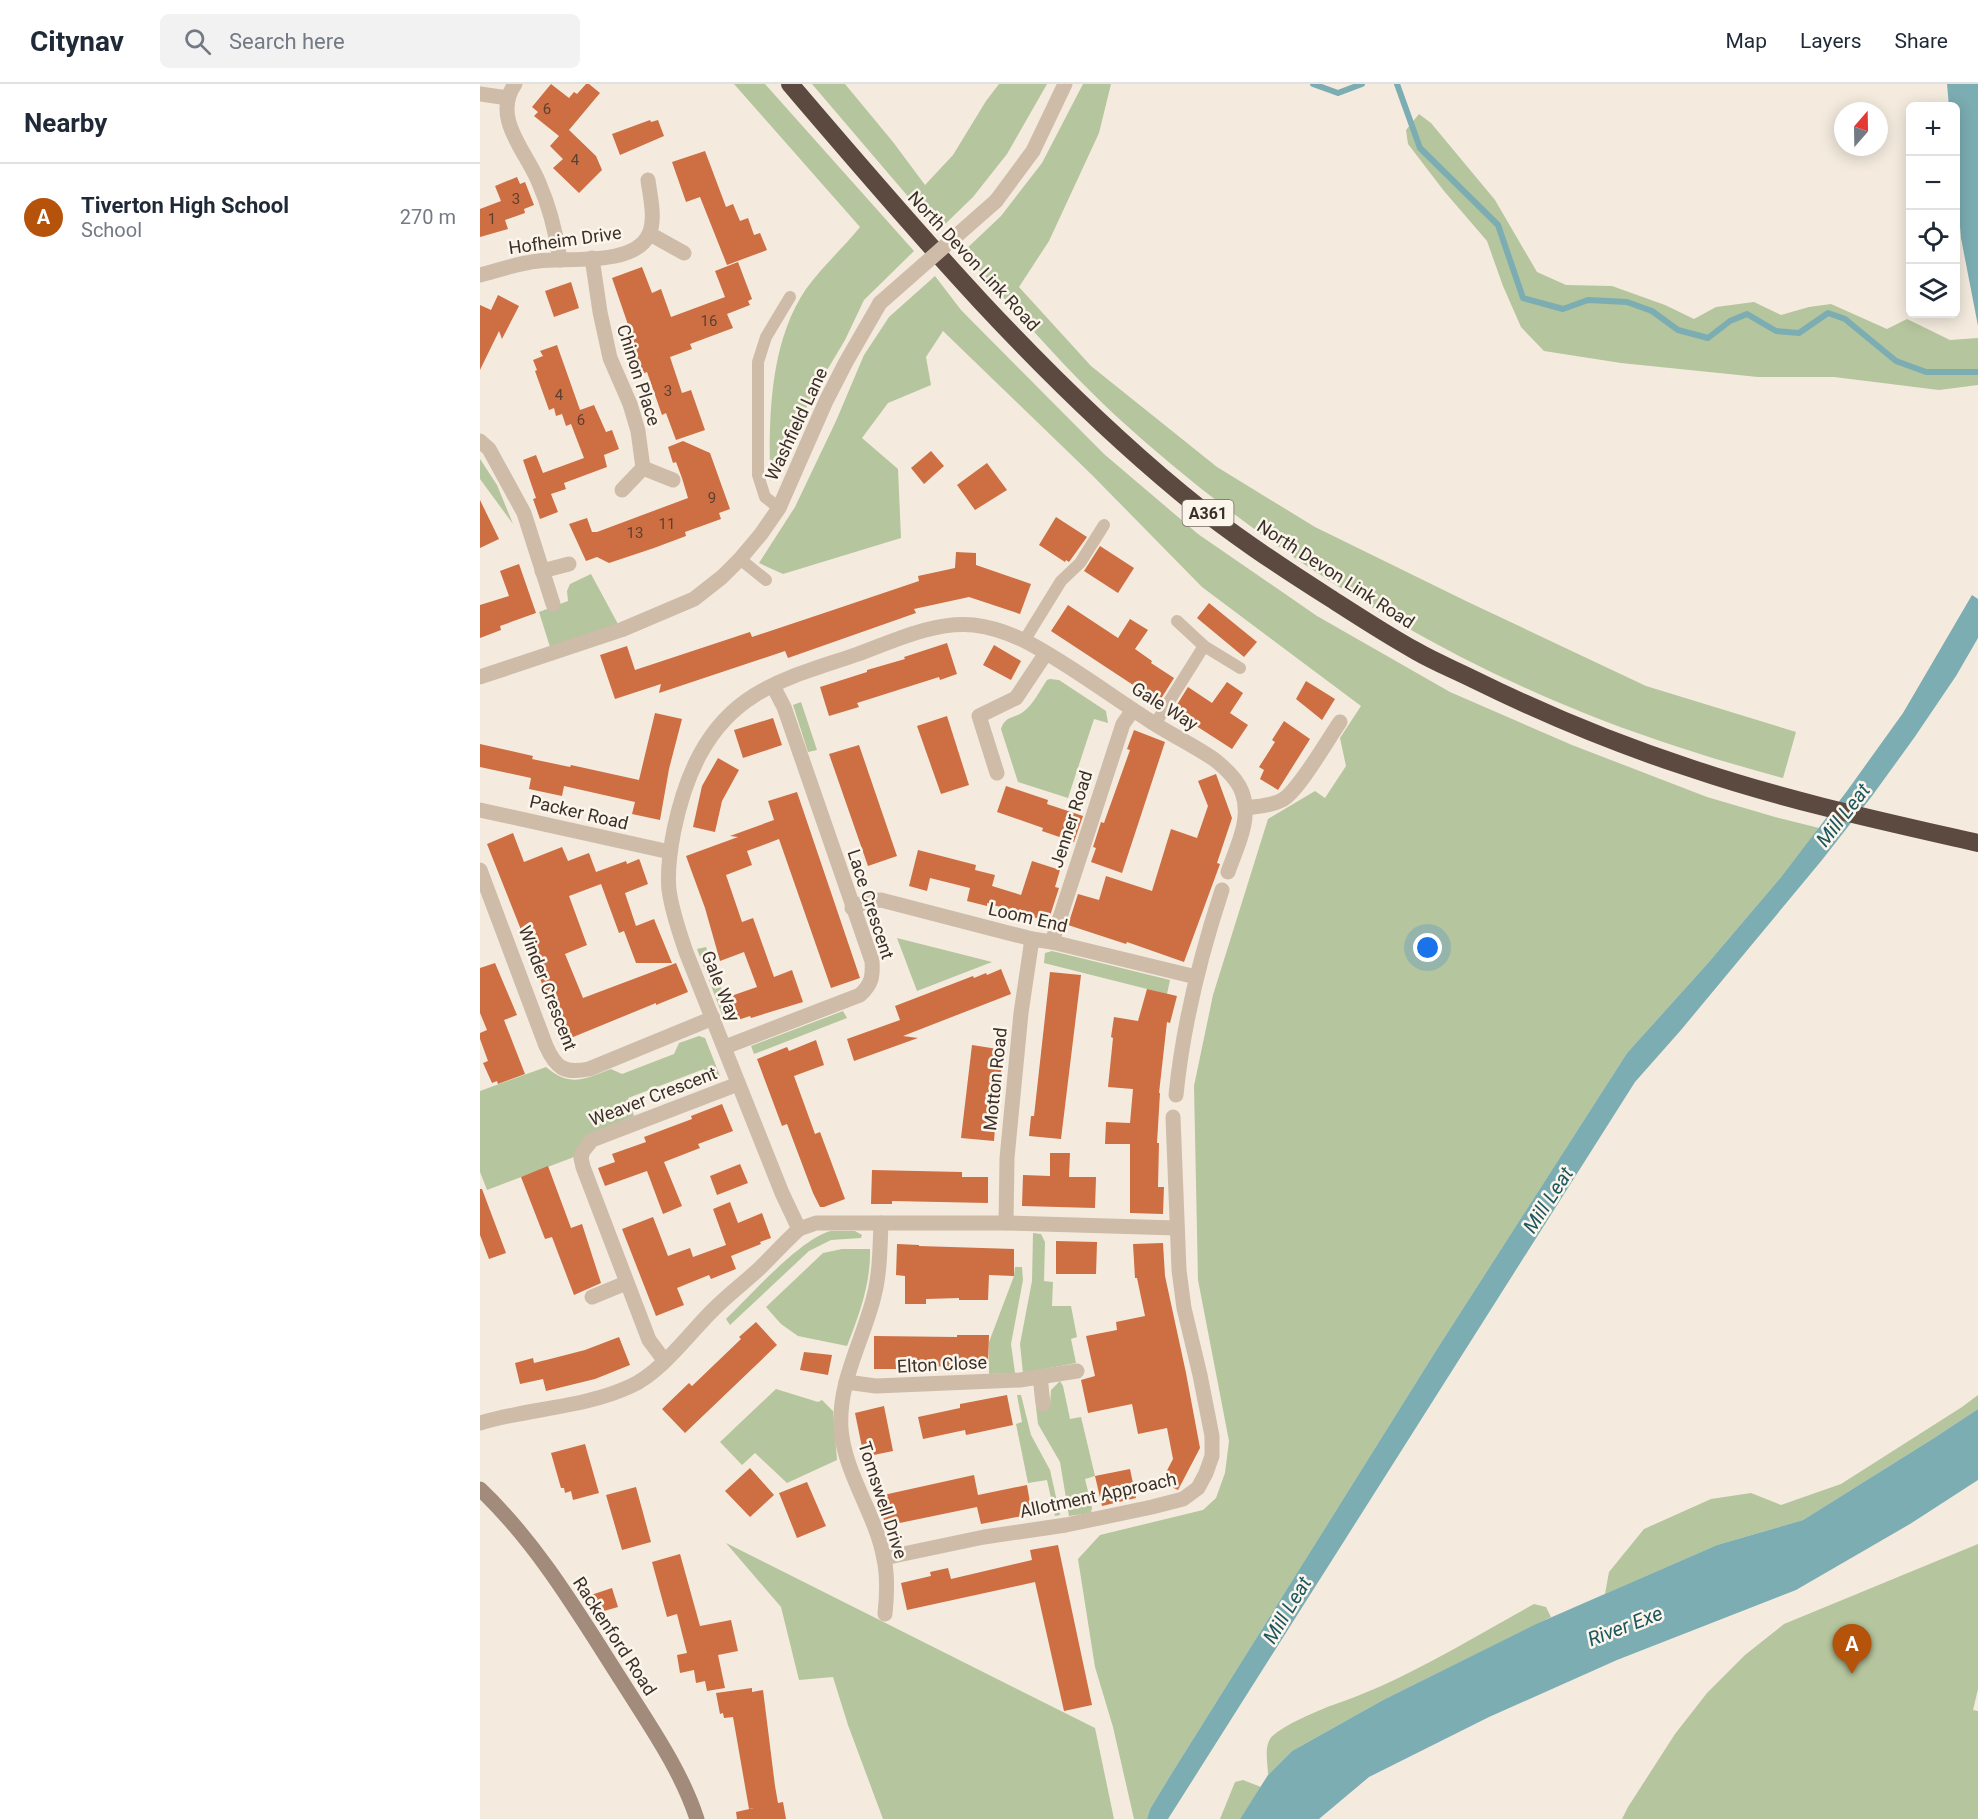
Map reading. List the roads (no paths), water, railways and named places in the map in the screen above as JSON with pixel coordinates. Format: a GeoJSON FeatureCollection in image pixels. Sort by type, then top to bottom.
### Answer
{"type":"FeatureCollection","features":[{"type":"Feature","properties":{"kind":"highway","name":"North Devon Link Road"},"geometry":{"type":"LineString","coordinates":[[790,84],[986,308],[1036,359],[1135,453],[1185,496],[1268,559],[1417,652],[1509,697],[1609,739],[1740,784],[1816,805],[1978,843]]}},
{"type":"Feature","properties":{"kind":"street"},"geometry":{"type":"LineString","coordinates":[[515,84],[507,98],[508,117],[519,149],[538,180],[553,219],[561,260]]}},
{"type":"Feature","properties":{"kind":"street","name":"Washfield Lane"},"geometry":{"type":"LineString","coordinates":[[480,677],[621,630],[694,599],[740,559],[761,534],[778,508],[826,401],[880,303],[996,201],[1033,151],[1065,84]]}},
{"type":"Feature","properties":{"kind":"street"},"geometry":{"type":"LineString","coordinates":[[480,94],[507,98]]}},
{"type":"Feature","properties":{"kind":"street"},"geometry":{"type":"LineString","coordinates":[[648,180],[652,218],[650,234],[684,254]]}},
{"type":"Feature","properties":{"kind":"street","name":"Hofheim Drive"},"geometry":{"type":"LineString","coordinates":[[480,275],[538,261],[628,254],[642,245],[650,234]]}},
{"type":"Feature","properties":{"kind":"street","name":"Chinon Place"},"geometry":{"type":"LineString","coordinates":[[592,258],[610,358],[633,413],[638,430],[643,468]]}},
{"type":"Feature","properties":{"kind":"street"},"geometry":{"type":"LineString","coordinates":[[480,441],[489,449],[524,513],[553,604]]}},
{"type":"Feature","properties":{"kind":"street"},"geometry":{"type":"LineString","coordinates":[[622,490],[643,468],[674,480]]}},
{"type":"Feature","properties":{"kind":"street"},"geometry":{"type":"LineString","coordinates":[[542,571],[569,564]]}},
{"type":"Feature","properties":{"kind":"street","name":"Gale Way"},"geometry":{"type":"LineString","coordinates":[[799,1229],[738,1084],[673,916],[669,887],[670,852],[679,804],[687,778],[696,759],[716,729],[732,713],[757,694],[773,686],[920,632],[947,625],[974,625],[1024,640],[1214,760],[1234,778],[1242,791],[1246,808]]}},
{"type":"Feature","properties":{"kind":"street"},"geometry":{"type":"LineString","coordinates":[[997,773],[980,716],[1016,698],[1046,653]]}},
{"type":"Feature","properties":{"kind":"street","name":"Lace Crescent"},"geometry":{"type":"LineString","coordinates":[[725,1047],[860,995],[869,987],[873,975],[872,961],[784,706],[773,686]]}},
{"type":"Feature","properties":{"kind":"street","name":"Jenner Road"},"geometry":{"type":"LineString","coordinates":[[1052,942],[1123,724],[1133,710]]}},
{"type":"Feature","properties":{"kind":"street"},"geometry":{"type":"LineString","coordinates":[[1228,872],[1245,824],[1246,808],[1263,806],[1285,799],[1299,784],[1340,722]]}},
{"type":"Feature","properties":{"kind":"street","name":"Packer Road"},"geometry":{"type":"LineString","coordinates":[[480,810],[670,852]]}},
{"type":"Feature","properties":{"kind":"street","name":"Winder Crescent"},"geometry":{"type":"LineString","coordinates":[[480,870],[554,1063],[575,1072],[589,1069],[713,1018]]}},
{"type":"Feature","properties":{"kind":"street"},"geometry":{"type":"LineString","coordinates":[[1176,1095],[1185,1026],[1196,977],[1222,890]]}},
{"type":"Feature","properties":{"kind":"street","name":"Loom End"},"geometry":{"type":"LineString","coordinates":[[852,908],[867,901],[881,900],[1032,939],[1196,977]]}},
{"type":"Feature","properties":{"kind":"street","name":"Motton Road"},"geometry":{"type":"LineString","coordinates":[[1006,1223],[1006,1158],[1021,1013],[1032,939]]}},
{"type":"Feature","properties":{"kind":"street","name":"Weaver Crescent"},"geometry":{"type":"LineString","coordinates":[[664,1360],[649,1340],[581,1158],[586,1145],[599,1137],[738,1084]]}},
{"type":"Feature","properties":{"kind":"street","name":"Allotment Approach"},"geometry":{"type":"LineString","coordinates":[[884,1558],[984,1537],[1066,1525],[1152,1507],[1183,1500],[1198,1488],[1212,1456],[1212,1436],[1184,1308],[1179,1270],[1173,1117]]}},
{"type":"Feature","properties":{"kind":"street"},"geometry":{"type":"LineString","coordinates":[[480,1423],[500,1417],[564,1407],[599,1398],[632,1385],[648,1375],[715,1307],[799,1229],[816,1223],[1006,1223],[1177,1228]]}},
{"type":"Feature","properties":{"kind":"street","name":"Tomswell Drive"},"geometry":{"type":"LineString","coordinates":[[880,1223],[875,1295],[846,1382],[841,1429],[851,1472],[876,1530],[884,1558],[887,1586],[885,1614]]}},
{"type":"Feature","properties":{"kind":"street"},"geometry":{"type":"LineString","coordinates":[[591,1297],[626,1283]]}},
{"type":"Feature","properties":{"kind":"street","name":"Elton Close"},"geometry":{"type":"LineString","coordinates":[[846,1382],[876,1386],[1020,1380],[1077,1371]]}},
{"type":"Feature","properties":{"kind":"street"},"geometry":{"type":"LineString","coordinates":[[1040,1376],[1043,1404]]}},
{"type":"Feature","properties":{"kind":"street","name":"Rackenford Road"},"geometry":{"type":"LineString","coordinates":[[480,1489],[522,1534],[589,1630],[668,1756],[692,1803],[697,1819]]}},
{"type":"Feature","properties":{"kind":"lane"},"geometry":{"type":"LineString","coordinates":[[778,508],[765,496],[758,475],[758,362],[766,337],[790,297]]}},
{"type":"Feature","properties":{"kind":"lane"},"geometry":{"type":"LineString","coordinates":[[1024,640],[1061,581],[1080,562],[1104,525]]}},
{"type":"Feature","properties":{"kind":"lane"},"geometry":{"type":"LineString","coordinates":[[740,559],[766,580]]}},
{"type":"Feature","properties":{"kind":"lane"},"geometry":{"type":"LineString","coordinates":[[1177,621],[1204,646],[1240,668]]}},
{"type":"Feature","properties":{"kind":"lane"},"geometry":{"type":"LineString","coordinates":[[1155,724],[1204,646]]}},
{"type":"Feature","properties":{"kind":"water"},"geometry":{"type":"Polygon","coordinates":[[[1947,84],[1978,84],[1978,326],[1960,226],[1960,102],[1949,102],[1947,84]]]}},
{"type":"Feature","properties":{"kind":"water","name":"Mill Leat"},"geometry":{"type":"Polygon","coordinates":[[[1972,595],[1978,599],[1978,638],[1956,676],[1872,796],[1822,860],[1635,1082],[1168,1819],[1147,1819],[1150,1809],[1170,1776],[1437,1349],[1627,1053],[1781,877],[1847,791],[1903,713],[1972,595]]]}},
{"type":"Feature","properties":{"kind":"water","name":"River Exe"},"geometry":{"type":"Polygon","coordinates":[[[1978,1409],[1978,1480],[1910,1524],[1796,1590],[1617,1660],[1489,1717],[1369,1777],[1319,1819],[1240,1819],[1268,1775],[1292,1751],[1383,1700],[1536,1624],[1717,1545],[1803,1520],[1978,1409]]]}},
{"type":"Feature","properties":{"kind":"waterway"},"geometry":{"type":"LineString","coordinates":[[1313,84],[1338,93],[1362,84]]}},
{"type":"Feature","properties":{"kind":"waterway"},"geometry":{"type":"LineString","coordinates":[[1397,84],[1420,148],[1498,225],[1523,298],[1563,309],[1588,300],[1627,302],[1652,311],[1678,330],[1708,338],[1730,321],[1747,314],[1776,331],[1799,333],[1828,313],[1845,319],[1896,361],[1926,372],[1978,372]]}},
{"type":"Feature","properties":{"kind":"place","name":"Tiverton High School"},"geometry":{"type":"Point","coordinates":[1852,1674]}}]}
